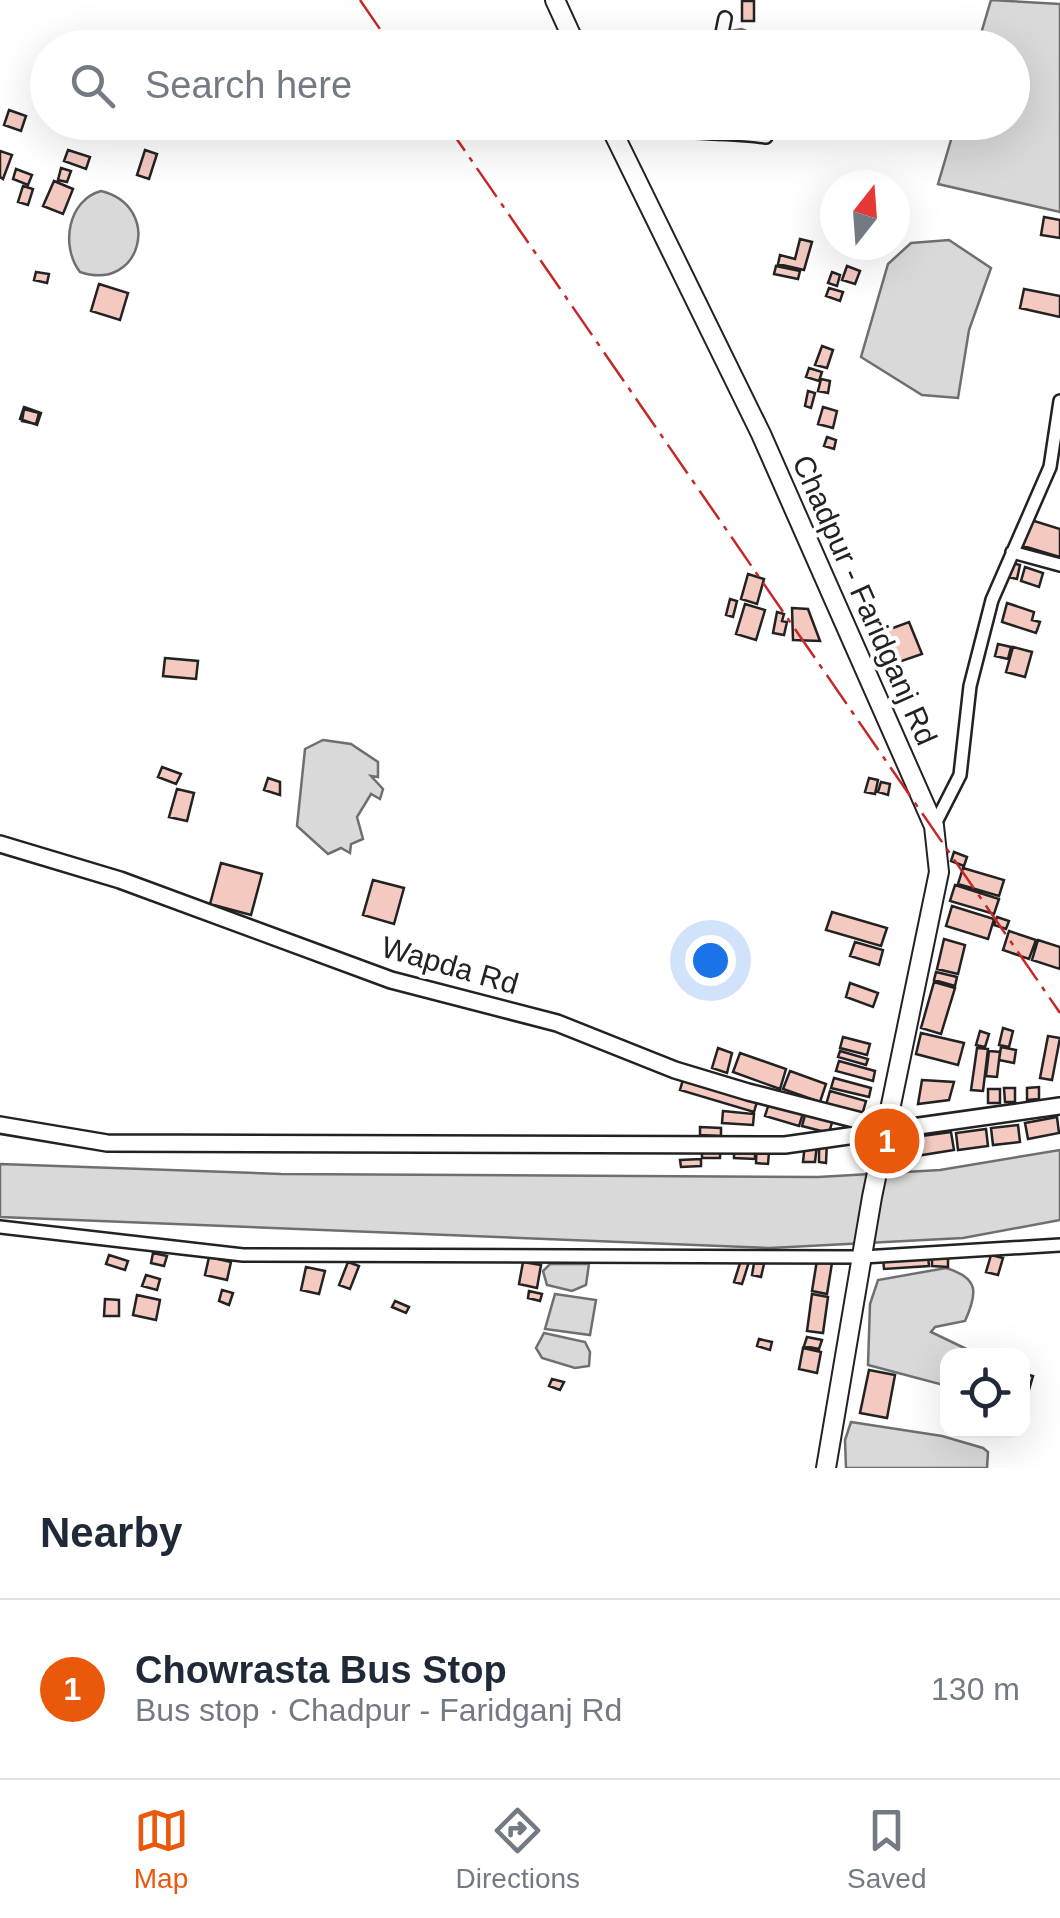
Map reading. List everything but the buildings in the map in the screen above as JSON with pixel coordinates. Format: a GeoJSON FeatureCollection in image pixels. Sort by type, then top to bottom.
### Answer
{"type":"FeatureCollection","features":[{"type":"Feature","properties":{"kind":"main road"},"geometry":{"type":"LineString","coordinates":[[555,0],[568,30]]}},
{"type":"Feature","properties":{"kind":"main road","name":"Chadpur - Faridganj Rd"},"geometry":{"type":"LineString","coordinates":[[617,140],[761,434],[934,826],[939,872],[826,1468]]}},
{"type":"Feature","properties":{"kind":"main road","name":"Wapda Rd"},"geometry":{"type":"LineString","coordinates":[[0,844],[120,880],[391,980],[557,1023],[675,1070],[888,1128]]}},
{"type":"Feature","properties":{"kind":"main road"},"geometry":{"type":"LineString","coordinates":[[0,1125],[107,1144],[785,1145],[1060,1106]]}},
{"type":"Feature","properties":{"kind":"street"},"geometry":{"type":"LineString","coordinates":[[723,30],[725,18]]}},
{"type":"Feature","properties":{"kind":"street"},"geometry":{"type":"LineString","coordinates":[[934,826],[960,775],[970,686],[992,600],[1050,468],[1060,401]]}},
{"type":"Feature","properties":{"kind":"street"},"geometry":{"type":"LineString","coordinates":[[1012,552],[1060,565]]}},
{"type":"Feature","properties":{"kind":"street"},"geometry":{"type":"LineString","coordinates":[[0,1227],[243,1255],[863,1257],[1060,1245]]}},
{"type":"Feature","properties":{"kind":"shaded area"},"geometry":{"type":"Polygon","coordinates":[[[991,0],[1060,4],[1060,212],[938,184],[951,140],[1030,140],[1030,30],[982,30],[991,0]]]}},
{"type":"Feature","properties":{"kind":"shaded area"},"geometry":{"type":"Polygon","coordinates":[[[101,191],[120,200],[133,213],[138,229],[137,245],[130,260],[118,270],[101,275],[80,272],[69,237],[81,204],[101,191]]]}},
{"type":"Feature","properties":{"kind":"shaded area"},"geometry":{"type":"Polygon","coordinates":[[[949,240],[991,268],[969,330],[958,398],[922,395],[861,357],[888,264],[892,260],[910,260],[911,243],[949,240]]]}},
{"type":"Feature","properties":{"kind":"shaded area"},"geometry":{"type":"Polygon","coordinates":[[[323,740],[351,744],[378,762],[378,777],[371,776],[383,789],[380,799],[371,794],[357,817],[363,839],[351,844],[350,853],[341,848],[328,854],[297,826],[305,749],[323,740]]]}},
{"type":"Feature","properties":{"kind":"shaded area"},"geometry":{"type":"Polygon","coordinates":[[[1060,1150],[1060,1220],[963,1238],[770,1248],[0,1217],[0,1164],[281,1174],[818,1177],[940,1170],[1060,1150]]]}},
{"type":"Feature","properties":{"kind":"shaded area"},"geometry":{"type":"Polygon","coordinates":[[[550,1264],[589,1264],[586,1285],[572,1291],[547,1285],[543,1271],[550,1264]]]}},
{"type":"Feature","properties":{"kind":"shaded area"},"geometry":{"type":"Polygon","coordinates":[[[946,1268],[965,1276],[973,1287],[965,1321],[935,1327],[931,1332],[964,1348],[940,1348],[940,1384],[868,1365],[870,1304],[878,1280],[946,1268]]]}},
{"type":"Feature","properties":{"kind":"shaded area"},"geometry":{"type":"Polygon","coordinates":[[[555,1294],[596,1300],[590,1335],[545,1329],[555,1294]]]}},
{"type":"Feature","properties":{"kind":"shaded area"},"geometry":{"type":"Polygon","coordinates":[[[544,1333],[585,1342],[590,1352],[589,1366],[575,1368],[542,1358],[536,1348],[544,1333]]]}},
{"type":"Feature","properties":{"kind":"shaded area"},"geometry":{"type":"Polygon","coordinates":[[[851,1422],[940,1436],[983,1448],[988,1452],[987,1468],[846,1468],[845,1440],[851,1422]]]}},
{"type":"Feature","properties":{"kind":"power"},"geometry":{"type":"LineString","coordinates":[[360,0],[381,30]]}},
{"type":"Feature","properties":{"kind":"power"},"geometry":{"type":"LineString","coordinates":[[457,140],[1060,1013]]}},
{"type":"Feature","properties":{"kind":"place","name":"Chowrasta Bus Stop"},"geometry":{"type":"Point","coordinates":[887,1141]}}]}
